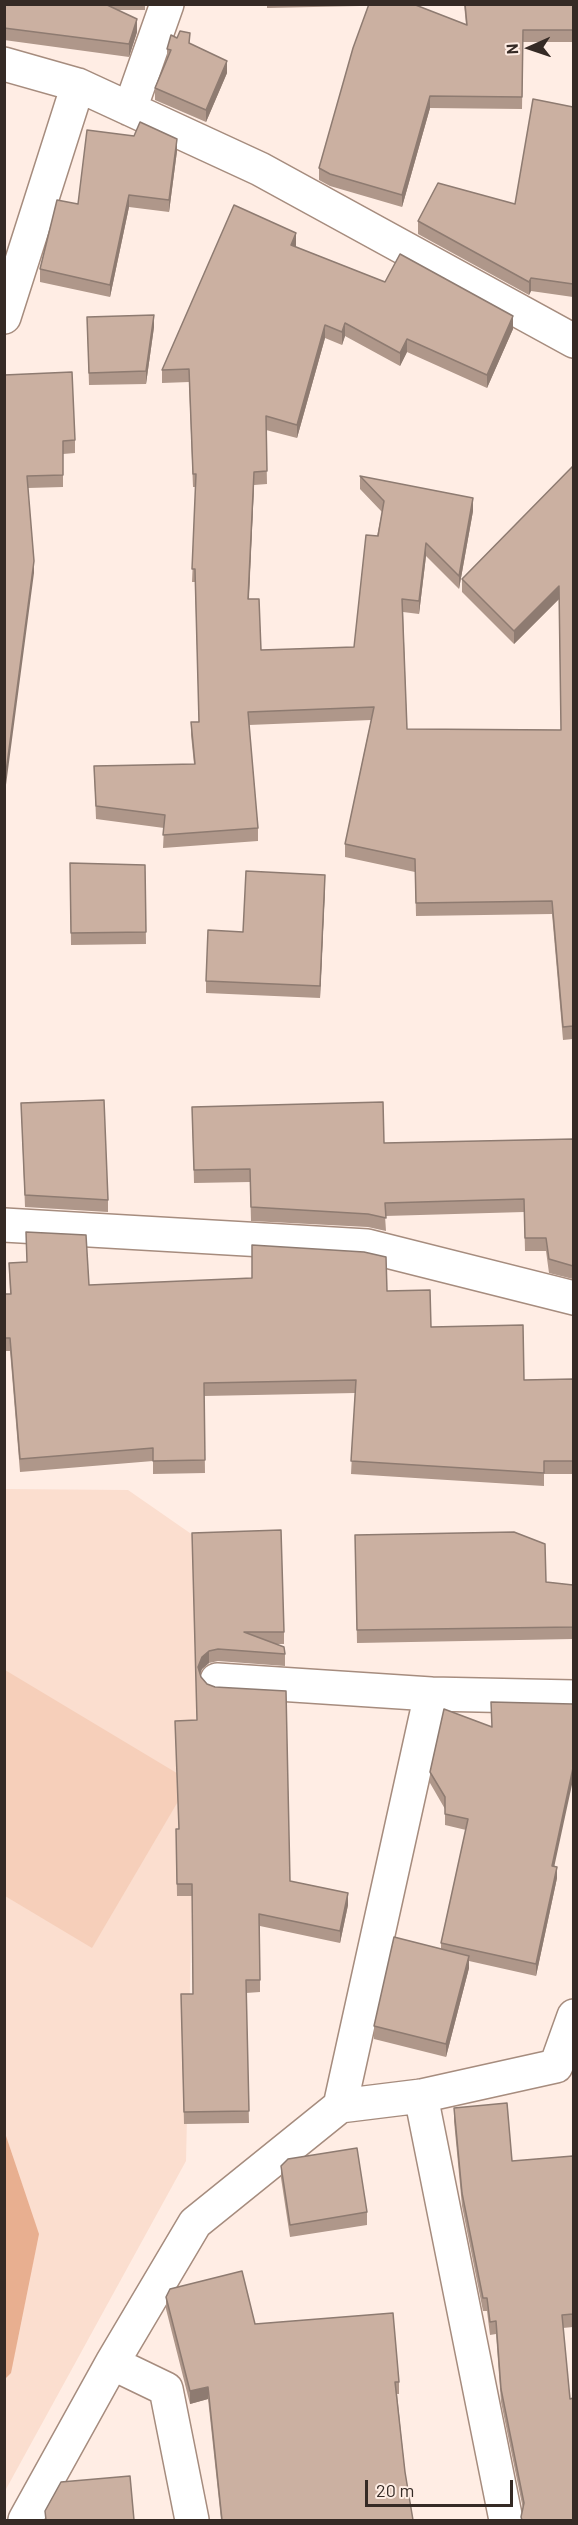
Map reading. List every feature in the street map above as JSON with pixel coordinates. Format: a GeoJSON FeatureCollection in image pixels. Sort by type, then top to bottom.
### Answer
{"type":"FeatureCollection","features":[{"type":"Feature","properties":{"kind":"street"},"geometry":{"type":"LineString","coordinates":[[130,109],[167,4]]}},
{"type":"Feature","properties":{"kind":"street"},"geometry":{"type":"LineString","coordinates":[[4,64],[78,85],[260,170],[573,340]]}},
{"type":"Feature","properties":{"kind":"street"},"geometry":{"type":"LineString","coordinates":[[4,317],[78,85]]}},
{"type":"Feature","properties":{"kind":"street"},"geometry":{"type":"LineString","coordinates":[[4,1225],[367,1246],[573,1298]]}},
{"type":"Feature","properties":{"kind":"street"},"geometry":{"type":"LineString","coordinates":[[217,1680],[431,1694],[573,1697]]}},
{"type":"Feature","properties":{"kind":"street"},"geometry":{"type":"LineString","coordinates":[[340,2106],[431,1694]]}},
{"type":"Feature","properties":{"kind":"street"},"geometry":{"type":"LineString","coordinates":[[25,2520],[112,2363],[195,2223],[340,2106],[421,2096],[556,2066],[573,2016]]}},
{"type":"Feature","properties":{"kind":"street"},"geometry":{"type":"LineString","coordinates":[[421,2096],[506,2520]]}},
{"type":"Feature","properties":{"kind":"street"},"geometry":{"type":"LineString","coordinates":[[112,2363],[166,2389],[192,2520]]}},
{"type":"Feature","properties":{"kind":"shaded area"},"geometry":{"type":"Polygon","coordinates":[[[5,1489],[128,1490],[200,1540],[186,2161],[5,2491],[5,1489]]]}},
{"type":"Feature","properties":{"kind":"shaded area"},"geometry":{"type":"Polygon","coordinates":[[[5,1670],[190,1781],[92,1948],[5,1896],[5,1670]]]}},
{"type":"Feature","properties":{"kind":"shaded area"},"geometry":{"type":"Polygon","coordinates":[[[5,2133],[39,2234],[11,2373],[5,2379],[5,2133]]]}},
{"type":"Feature","properties":{"kind":"building"},"geometry":{"type":"Polygon","coordinates":[[[4,4],[105,4],[137,19],[129,44],[4,28],[4,4]]]}},
{"type":"Feature","properties":{"kind":"building"},"geometry":{"type":"Polygon","coordinates":[[[369,4],[413,4],[467,25],[465,4],[573,4],[573,30],[523,30],[522,97],[430,96],[402,195],[330,174],[319,168],[353,48],[369,4]]]}},
{"type":"Feature","properties":{"kind":"building"},"geometry":{"type":"Polygon","coordinates":[[[180,31],[190,33],[189,43],[227,61],[206,110],[155,88],[171,50],[167,49],[171,35],[177,38],[180,31]]]}},
{"type":"Feature","properties":{"kind":"building"},"geometry":{"type":"Polygon","coordinates":[[[533,99],[573,107],[573,284],[531,278],[529,282],[418,221],[438,183],[515,204],[533,99]]]}},
{"type":"Feature","properties":{"kind":"building"},"geometry":{"type":"Polygon","coordinates":[[[140,122],[177,139],[169,200],[129,195],[110,285],[40,269],[57,200],[78,204],[87,130],[134,136],[140,122]]]}},
{"type":"Feature","properties":{"kind":"building"},"geometry":{"type":"Polygon","coordinates":[[[234,205],[296,233],[291,245],[385,282],[400,254],[513,316],[487,375],[407,339],[400,353],[345,323],[342,332],[325,325],[297,425],[266,416],[267,471],[254,472],[248,599],[259,599],[261,650],[354,647],[366,535],[378,536],[384,501],[360,476],[473,498],[459,576],[426,543],[419,601],[402,599],[407,729],[561,730],[559,586],[514,631],[462,579],[573,466],[573,1026],[563,1027],[552,901],[416,903],[415,859],[345,844],[374,707],[248,712],[258,828],[163,835],[165,815],[96,806],[94,766],[195,764],[191,722],[199,722],[195,569],[192,569],[196,474],[193,474],[189,369],[162,370],[234,205]]]}},
{"type":"Feature","properties":{"kind":"building"},"geometry":{"type":"Polygon","coordinates":[[[154,315],[146,371],[89,373],[87,317],[154,315]]]}},
{"type":"Feature","properties":{"kind":"building"},"geometry":{"type":"Polygon","coordinates":[[[72,372],[75,440],[63,441],[63,475],[27,476],[34,561],[4,787],[4,375],[72,372]]]}},
{"type":"Feature","properties":{"kind":"building"},"geometry":{"type":"Polygon","coordinates":[[[70,863],[145,865],[146,932],[71,933],[70,863]]]}},
{"type":"Feature","properties":{"kind":"building"},"geometry":{"type":"Polygon","coordinates":[[[246,871],[325,875],[320,986],[206,981],[208,930],[243,932],[246,871]]]}},
{"type":"Feature","properties":{"kind":"building"},"geometry":{"type":"Polygon","coordinates":[[[104,1100],[108,1200],[25,1195],[21,1103],[104,1100]]]}},
{"type":"Feature","properties":{"kind":"building"},"geometry":{"type":"Polygon","coordinates":[[[383,1102],[384,1143],[573,1139],[573,1266],[549,1259],[546,1238],[525,1238],[524,1199],[385,1203],[386,1218],[368,1214],[251,1207],[250,1169],[194,1170],[192,1107],[383,1102]]]}},
{"type":"Feature","properties":{"kind":"building"},"geometry":{"type":"Polygon","coordinates":[[[26,1232],[86,1235],[89,1285],[252,1278],[252,1245],[364,1252],[386,1257],[387,1291],[430,1290],[431,1327],[523,1325],[524,1380],[573,1379],[573,1461],[544,1461],[544,1473],[351,1461],[356,1380],[204,1383],[205,1460],[153,1461],[153,1448],[20,1459],[10,1338],[4,1338],[4,1294],[11,1294],[9,1263],[27,1262],[26,1232]]]}},
{"type":"Feature","properties":{"kind":"building"},"geometry":{"type":"Polygon","coordinates":[[[281,1530],[284,1632],[244,1632],[284,1647],[285,1654],[218,1649],[209,1651],[202,1657],[198,1667],[201,1677],[207,1684],[215,1687],[286,1691],[290,1881],[348,1893],[340,1931],[259,1914],[260,1980],[246,1980],[249,2111],[184,2112],[181,1994],[193,1994],[192,1884],[177,1884],[176,1829],[179,1829],[175,1721],[197,1720],[192,1533],[281,1530]]]}},
{"type":"Feature","properties":{"kind":"building"},"geometry":{"type":"Polygon","coordinates":[[[514,1532],[545,1544],[546,1582],[573,1585],[573,1627],[357,1630],[355,1535],[514,1532]]]}},
{"type":"Feature","properties":{"kind":"building"},"geometry":{"type":"Polygon","coordinates":[[[491,1702],[573,1704],[573,1768],[552,1866],[557,1867],[536,1964],[441,1943],[468,1819],[445,1814],[445,1797],[430,1772],[444,1709],[492,1727],[491,1702]]]}},
{"type":"Feature","properties":{"kind":"building"},"geometry":{"type":"Polygon","coordinates":[[[394,1937],[469,1956],[446,2044],[374,2026],[394,1937]]]}},
{"type":"Feature","properties":{"kind":"building"},"geometry":{"type":"Polygon","coordinates":[[[507,2103],[512,2161],[573,2156],[573,2314],[562,2315],[570,2399],[573,2398],[573,2520],[522,2520],[524,2503],[501,2389],[496,2321],[490,2322],[487,2298],[483,2298],[462,2193],[454,2108],[507,2103]]]}},
{"type":"Feature","properties":{"kind":"building"},"geometry":{"type":"Polygon","coordinates":[[[357,2148],[367,2212],[290,2225],[281,2166],[288,2159],[357,2148]]]}},
{"type":"Feature","properties":{"kind":"building"},"geometry":{"type":"Polygon","coordinates":[[[242,2271],[255,2324],[393,2313],[399,2382],[395,2382],[413,2520],[222,2520],[208,2387],[190,2391],[166,2297],[170,2289],[242,2271]]]}},
{"type":"Feature","properties":{"kind":"building"},"geometry":{"type":"Polygon","coordinates":[[[130,2476],[134,2520],[46,2520],[45,2511],[61,2482],[130,2476]]]}}]}
